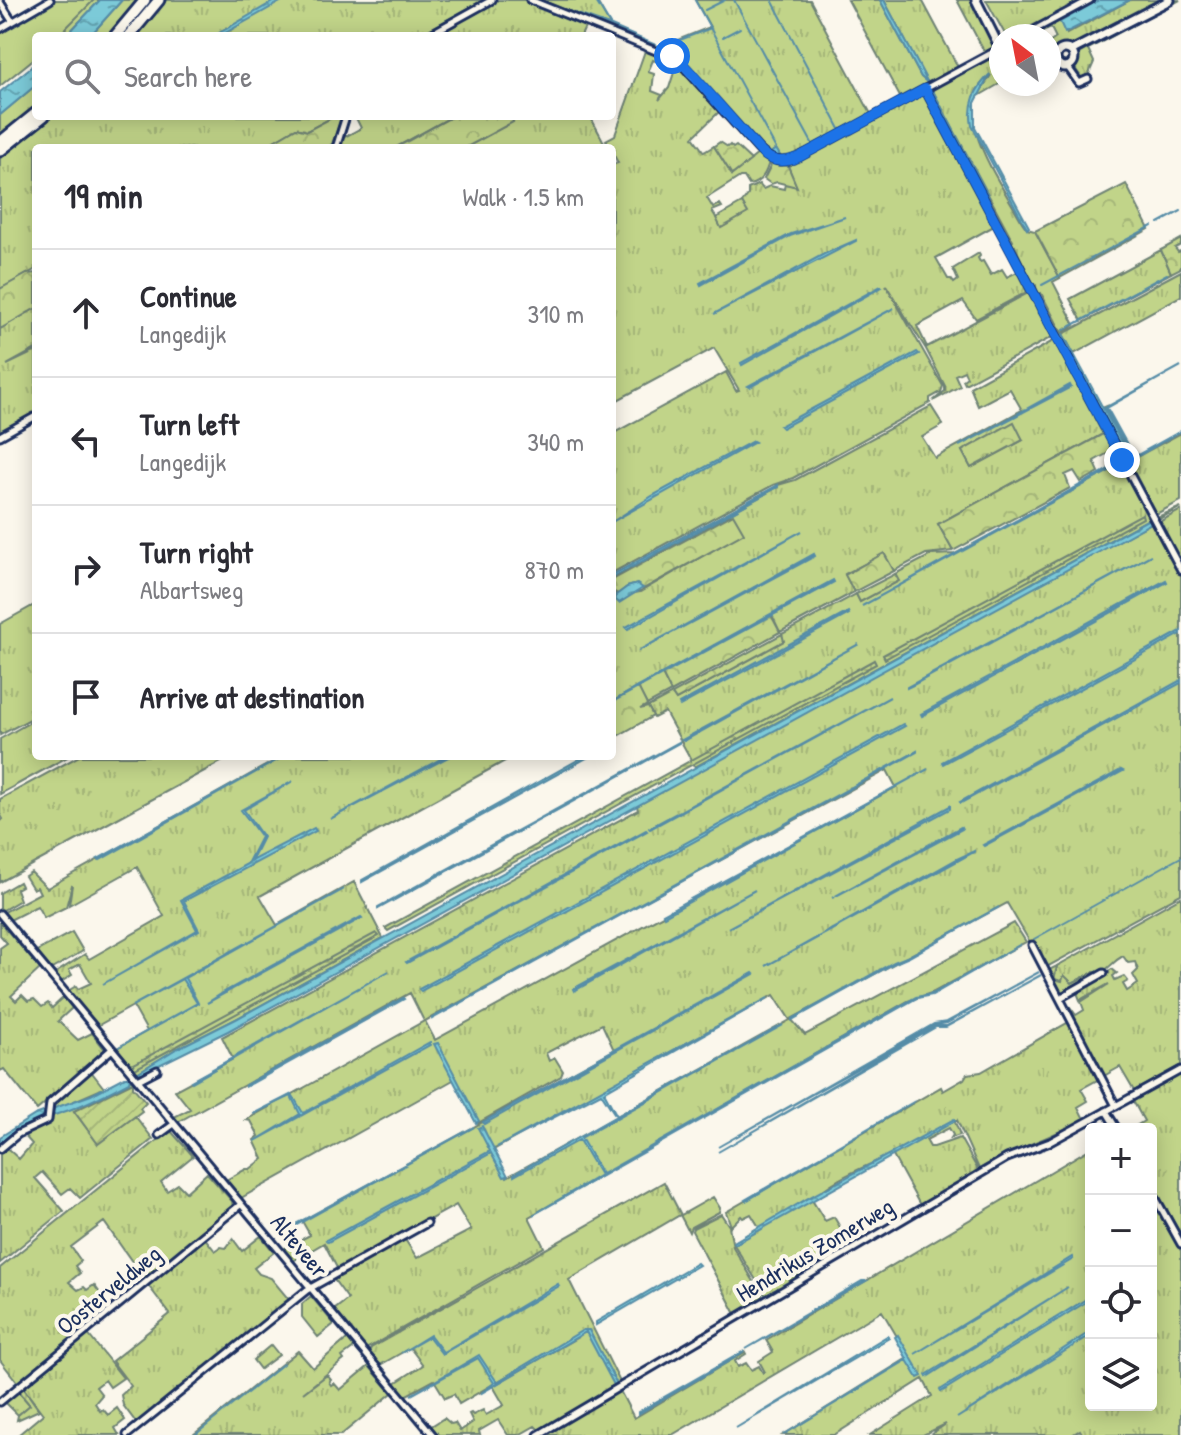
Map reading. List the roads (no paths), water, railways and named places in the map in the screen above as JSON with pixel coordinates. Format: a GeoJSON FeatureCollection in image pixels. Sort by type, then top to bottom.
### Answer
{"type":"FeatureCollection","features":[{"type":"Feature","properties":{"kind":"highway"},"geometry":{"type":"LineString","coordinates":[[118,32],[145,0]]}},
{"type":"Feature","properties":{"kind":"highway"},"geometry":{"type":"LineString","coordinates":[[132,32],[159,0]]}},
{"type":"Feature","properties":{"kind":"highway"},"geometry":{"type":"LineString","coordinates":[[0,142],[32,116]]}},
{"type":"Feature","properties":{"kind":"highway"},"geometry":{"type":"LineString","coordinates":[[0,151],[39,120]]}},
{"type":"Feature","properties":{"kind":"main road"},"geometry":{"type":"LineString","coordinates":[[976,0],[989,25]]}},
{"type":"Feature","properties":{"kind":"main road"},"geometry":{"type":"LineString","coordinates":[[1061,50],[1072,53],[1170,0]]}},
{"type":"Feature","properties":{"kind":"main road"},"geometry":{"type":"LineString","coordinates":[[1061,64],[1069,65],[1072,53]]}},
{"type":"Feature","properties":{"kind":"street"},"geometry":{"type":"LineString","coordinates":[[0,29],[50,0]]}},
{"type":"Feature","properties":{"kind":"street"},"geometry":{"type":"LineString","coordinates":[[434,32],[492,0]]}},
{"type":"Feature","properties":{"kind":"street"},"geometry":{"type":"LineString","coordinates":[[530,0],[610,32]]}},
{"type":"Feature","properties":{"kind":"street"},"geometry":{"type":"LineString","coordinates":[[1045,24],[1090,0]]}},
{"type":"Feature","properties":{"kind":"street"},"geometry":{"type":"LineString","coordinates":[[0,2],[12,22]]}},
{"type":"Feature","properties":{"kind":"street"},"geometry":{"type":"LineString","coordinates":[[616,34],[675,58],[758,149],[775,161],[786,162],[989,52]]}},
{"type":"Feature","properties":{"kind":"street"},"geometry":{"type":"LineString","coordinates":[[1069,65],[1079,83],[1088,79]]}},
{"type":"Feature","properties":{"kind":"street"},"geometry":{"type":"LineString","coordinates":[[925,89],[1181,570]]}},
{"type":"Feature","properties":{"kind":"street"},"geometry":{"type":"LineString","coordinates":[[337,144],[345,120]]}},
{"type":"Feature","properties":{"kind":"street"},"geometry":{"type":"LineString","coordinates":[[0,436],[32,418]]}},
{"type":"Feature","properties":{"kind":"street","name":"Alteveer"},"geometry":{"type":"LineString","coordinates":[[0,914],[433,1435]]}},
{"type":"Feature","properties":{"kind":"street"},"geometry":{"type":"LineString","coordinates":[[1032,945],[1116,1106]]}},
{"type":"Feature","properties":{"kind":"street"},"geometry":{"type":"LineString","coordinates":[[1060,998],[1104,973]]}},
{"type":"Feature","properties":{"kind":"street"},"geometry":{"type":"LineString","coordinates":[[0,1149],[23,1132],[48,1120],[52,1100],[112,1049]]}},
{"type":"Feature","properties":{"kind":"street"},"geometry":{"type":"LineString","coordinates":[[138,1080],[157,1070]]}},
{"type":"Feature","properties":{"kind":"street","name":"Hendrikus Zomerweg"},"geometry":{"type":"LineString","coordinates":[[538,1435],[1007,1158],[1050,1142],[1181,1070]]}},
{"type":"Feature","properties":{"kind":"street"},"geometry":{"type":"LineString","coordinates":[[1106,1111],[1113,1123]]}},
{"type":"Feature","properties":{"kind":"street"},"geometry":{"type":"LineString","coordinates":[[159,1135],[174,1124]]}},
{"type":"Feature","properties":{"kind":"street"},"geometry":{"type":"LineString","coordinates":[[1154,1195],[1181,1244]]}},
{"type":"Feature","properties":{"kind":"street","name":"Oosterveldweg"},"geometry":{"type":"LineString","coordinates":[[0,1402],[240,1205]]}},
{"type":"Feature","properties":{"kind":"street"},"geometry":{"type":"LineString","coordinates":[[127,1435],[310,1288],[427,1223]]}},
{"type":"Feature","properties":{"kind":"water"},"geometry":{"type":"Polygon","coordinates":[[[100,0],[122,0],[94,32],[70,32],[100,0]]]}},
{"type":"Feature","properties":{"kind":"water"},"geometry":{"type":"Polygon","coordinates":[[[276,0],[282,1],[227,32],[221,32],[276,0]]]}},
{"type":"Feature","properties":{"kind":"water"},"geometry":{"type":"Polygon","coordinates":[[[537,0],[665,49],[671,43],[678,55],[537,0]]]}},
{"type":"Feature","properties":{"kind":"water"},"geometry":{"type":"Polygon","coordinates":[[[880,0],[884,0],[928,83],[921,77],[880,0]]]}},
{"type":"Feature","properties":{"kind":"water"},"geometry":{"type":"Polygon","coordinates":[[[1099,0],[1130,0],[1065,33],[1060,22],[1099,0]]]}},
{"type":"Feature","properties":{"kind":"water"},"geometry":{"type":"Polygon","coordinates":[[[681,58],[769,154],[776,149],[782,159],[768,155],[760,148],[681,58]]]}},
{"type":"Feature","properties":{"kind":"water"},"geometry":{"type":"Polygon","coordinates":[[[32,66],[32,88],[0,115],[0,92],[32,66]]]}},
{"type":"Feature","properties":{"kind":"water"},"geometry":{"type":"Polygon","coordinates":[[[989,75],[975,103],[975,127],[1029,227],[1027,229],[972,126],[971,111],[980,85],[989,75]]]}},
{"type":"Feature","properties":{"kind":"water"},"geometry":{"type":"Polygon","coordinates":[[[932,89],[989,197],[987,199],[930,92],[932,89]]]}},
{"type":"Feature","properties":{"kind":"water"},"geometry":{"type":"Polygon","coordinates":[[[845,217],[790,236],[700,283],[791,234],[845,217]]]}},
{"type":"Feature","properties":{"kind":"water"},"geometry":{"type":"Polygon","coordinates":[[[856,241],[714,314],[824,254],[856,241]]]}},
{"type":"Feature","properties":{"kind":"water"},"geometry":{"type":"Polygon","coordinates":[[[882,287],[742,365],[741,363],[882,287]]]}},
{"type":"Feature","properties":{"kind":"water"},"geometry":{"type":"Polygon","coordinates":[[[894,308],[750,387],[748,386],[894,308]]]}},
{"type":"Feature","properties":{"kind":"water"},"geometry":{"type":"Polygon","coordinates":[[[1063,334],[1131,460],[1127,463],[1060,336],[1063,334]]]}},
{"type":"Feature","properties":{"kind":"water"},"geometry":{"type":"Polygon","coordinates":[[[917,352],[919,354],[782,428],[780,426],[917,352]]]}},
{"type":"Feature","properties":{"kind":"water"},"geometry":{"type":"Polygon","coordinates":[[[1181,366],[1107,408],[1134,457],[1181,431],[1133,459],[1105,408],[1181,366]]]}},
{"type":"Feature","properties":{"kind":"water"},"geometry":{"type":"Polygon","coordinates":[[[1070,385],[1071,387],[959,446],[1070,385]]]}},
{"type":"Feature","properties":{"kind":"water"},"geometry":{"type":"Polygon","coordinates":[[[753,441],[755,442],[616,520],[652,496],[753,441]]]}},
{"type":"Feature","properties":{"kind":"water"},"geometry":{"type":"Polygon","coordinates":[[[1118,464],[1120,465],[862,606],[1118,464]]]}},
{"type":"Feature","properties":{"kind":"water"},"geometry":{"type":"Polygon","coordinates":[[[778,485],[616,576],[616,573],[778,485]]]}},
{"type":"Feature","properties":{"kind":"water"},"geometry":{"type":"Polygon","coordinates":[[[1149,519],[1151,523],[1110,546],[228,1031],[143,1073],[137,1073],[176,1049],[1149,519]]]}},
{"type":"Feature","properties":{"kind":"water"},"geometry":{"type":"Polygon","coordinates":[[[802,531],[628,629],[626,627],[802,531]]]}},
{"type":"Feature","properties":{"kind":"water"},"geometry":{"type":"Polygon","coordinates":[[[814,554],[815,556],[638,651],[814,554]]]}},
{"type":"Feature","properties":{"kind":"water"},"geometry":{"type":"Polygon","coordinates":[[[1151,555],[915,684],[907,688],[907,687],[1151,555]]]}},
{"type":"Feature","properties":{"kind":"water"},"geometry":{"type":"Polygon","coordinates":[[[833,580],[616,700],[637,687],[833,580]]]}},
{"type":"Feature","properties":{"kind":"water"},"geometry":{"type":"Polygon","coordinates":[[[1167,582],[922,716],[921,714],[1167,582]]]}},
{"type":"Feature","properties":{"kind":"water"},"geometry":{"type":"Polygon","coordinates":[[[637,584],[643,588],[619,603],[616,600],[616,595],[637,584]]]}},
{"type":"Feature","properties":{"kind":"water"},"geometry":{"type":"Polygon","coordinates":[[[849,614],[680,706],[679,704],[849,614]]]}},
{"type":"Feature","properties":{"kind":"water"},"geometry":{"type":"Polygon","coordinates":[[[1181,631],[1181,634],[943,764],[942,762],[1181,631]]]}},
{"type":"Feature","properties":{"kind":"water"},"geometry":{"type":"Polygon","coordinates":[[[859,644],[684,741],[682,740],[859,644]]]}},
{"type":"Feature","properties":{"kind":"water"},"geometry":{"type":"Polygon","coordinates":[[[1181,680],[1181,683],[960,802],[1181,680]]]}},
{"type":"Feature","properties":{"kind":"water"},"geometry":{"type":"Polygon","coordinates":[[[890,697],[650,829],[649,828],[890,697]]]}},
{"type":"Feature","properties":{"kind":"water"},"geometry":{"type":"Polygon","coordinates":[[[903,724],[905,726],[421,991],[419,989],[903,724]]]}},
{"type":"Feature","properties":{"kind":"water"},"geometry":{"type":"Polygon","coordinates":[[[679,743],[378,909],[378,907],[679,743]]]}},
{"type":"Feature","properties":{"kind":"water"},"geometry":{"type":"Polygon","coordinates":[[[917,752],[432,1019],[432,1018],[917,752]]]}},
{"type":"Feature","properties":{"kind":"water"},"geometry":{"type":"Polygon","coordinates":[[[278,760],[100,860],[278,760],[278,760]]]}},
{"type":"Feature","properties":{"kind":"water"},"geometry":{"type":"Polygon","coordinates":[[[439,760],[442,760],[330,819],[439,760]]]}},
{"type":"Feature","properties":{"kind":"water"},"geometry":{"type":"Polygon","coordinates":[[[578,760],[583,760],[362,882],[578,760]]]}},
{"type":"Feature","properties":{"kind":"water"},"geometry":{"type":"Polygon","coordinates":[[[928,769],[664,916],[663,914],[928,769]]]}},
{"type":"Feature","properties":{"kind":"water"},"geometry":{"type":"Polygon","coordinates":[[[1121,770],[1123,771],[983,845],[1121,770]]]}},
{"type":"Feature","properties":{"kind":"water"},"geometry":{"type":"Polygon","coordinates":[[[293,781],[244,810],[263,837],[251,861],[314,828],[316,831],[184,901],[199,930],[103,984],[197,930],[181,900],[247,864],[261,837],[241,810],[293,781]]]}},
{"type":"Feature","properties":{"kind":"water"},"geometry":{"type":"Polygon","coordinates":[[[950,806],[950,809],[728,928],[950,806]]]}},
{"type":"Feature","properties":{"kind":"water"},"geometry":{"type":"Polygon","coordinates":[[[961,827],[962,829],[832,898],[961,827]]]}},
{"type":"Feature","properties":{"kind":"water"},"geometry":{"type":"Polygon","coordinates":[[[646,830],[647,831],[406,962],[646,830]]]}},
{"type":"Feature","properties":{"kind":"water"},"geometry":{"type":"Polygon","coordinates":[[[974,852],[766,966],[957,859],[974,852]]]}},
{"type":"Feature","properties":{"kind":"water"},"geometry":{"type":"Polygon","coordinates":[[[344,889],[185,978],[198,1003],[117,1048],[197,1003],[182,979],[132,1006],[344,889]]]}},
{"type":"Feature","properties":{"kind":"water"},"geometry":{"type":"Polygon","coordinates":[[[755,890],[574,991],[573,989],[755,890]]]}},
{"type":"Feature","properties":{"kind":"water"},"geometry":{"type":"Polygon","coordinates":[[[999,907],[909,957],[792,1020],[894,962],[999,907]]]}},
{"type":"Feature","properties":{"kind":"water"},"geometry":{"type":"Polygon","coordinates":[[[362,918],[207,1003],[224,992],[362,918]]]}},
{"type":"Feature","properties":{"kind":"water"},"geometry":{"type":"Polygon","coordinates":[[[1021,944],[932,995],[917,998],[533,1215],[600,1175],[579,1140],[514,1174],[616,1116],[601,1093],[497,1147],[768,998],[604,1092],[617,1116],[783,1025],[581,1138],[602,1174],[916,997],[932,994],[1021,944]]]}},
{"type":"Feature","properties":{"kind":"water"},"geometry":{"type":"Polygon","coordinates":[[[389,971],[192,1082],[191,1081],[389,971]]]}},
{"type":"Feature","properties":{"kind":"water"},"geometry":{"type":"Polygon","coordinates":[[[1039,972],[947,1023],[935,1025],[718,1147],[934,1024],[947,1022],[1039,972]]]}},
{"type":"Feature","properties":{"kind":"water"},"geometry":{"type":"Polygon","coordinates":[[[754,974],[484,1124],[483,1122],[754,974]]]}},
{"type":"Feature","properties":{"kind":"water"},"geometry":{"type":"Polygon","coordinates":[[[1041,975],[946,1027],[936,1027],[718,1152],[935,1026],[947,1026],[1041,975]]]}},
{"type":"Feature","properties":{"kind":"water"},"geometry":{"type":"Polygon","coordinates":[[[404,999],[245,1087],[245,1085],[404,999]]]}},
{"type":"Feature","properties":{"kind":"water"},"geometry":{"type":"Polygon","coordinates":[[[430,1042],[430,1045],[255,1141],[300,1114],[291,1096],[253,1114],[292,1094],[303,1113],[430,1042]]]}},
{"type":"Feature","properties":{"kind":"water"},"geometry":{"type":"Polygon","coordinates":[[[438,1043],[479,1121],[476,1123],[434,1044],[438,1043]]]}},
{"type":"Feature","properties":{"kind":"water"},"geometry":{"type":"Polygon","coordinates":[[[130,1077],[129,1082],[28,1126],[0,1145],[0,1137],[35,1115],[91,1095],[130,1077]]]}},
{"type":"Feature","properties":{"kind":"water"},"geometry":{"type":"Polygon","coordinates":[[[915,1101],[746,1201],[745,1200],[915,1101]]]}},
{"type":"Feature","properties":{"kind":"water"},"geometry":{"type":"Polygon","coordinates":[[[955,1121],[735,1244],[808,1198],[955,1121]]]}},
{"type":"Feature","properties":{"kind":"water"},"geometry":{"type":"Polygon","coordinates":[[[482,1126],[508,1176],[504,1177],[491,1153],[328,1242],[326,1240],[490,1151],[478,1128],[482,1126]]]}},
{"type":"Feature","properties":{"kind":"water"},"geometry":{"type":"Polygon","coordinates":[[[474,1127],[282,1233],[281,1232],[474,1127]]]}},
{"type":"Feature","properties":{"kind":"water"},"geometry":{"type":"Polygon","coordinates":[[[1072,1257],[1073,1259],[915,1354],[1072,1257]]]}},
{"type":"Feature","properties":{"kind":"water"},"geometry":{"type":"Polygon","coordinates":[[[697,1263],[699,1265],[596,1325],[596,1322],[697,1263]]]}},
{"type":"Feature","properties":{"kind":"water"},"geometry":{"type":"Polygon","coordinates":[[[862,1281],[866,1281],[746,1349],[862,1281]]]}},
{"type":"Feature","properties":{"kind":"water"},"geometry":{"type":"Polygon","coordinates":[[[558,1284],[442,1354],[429,1337],[401,1353],[430,1335],[443,1352],[558,1284]]]}},
{"type":"Feature","properties":{"kind":"water"},"geometry":{"type":"Polygon","coordinates":[[[1068,1287],[927,1377],[926,1375],[1068,1287]]]}},
{"type":"Feature","properties":{"kind":"water"},"geometry":{"type":"Polygon","coordinates":[[[1085,1300],[1085,1303],[940,1390],[1085,1300]]]}},
{"type":"Feature","properties":{"kind":"water"},"geometry":{"type":"Polygon","coordinates":[[[583,1330],[589,1330],[617,1384],[614,1385],[586,1332],[480,1394],[494,1383],[478,1358],[411,1395],[479,1355],[497,1382],[583,1330]]]}},
{"type":"Feature","properties":{"kind":"water"},"geometry":{"type":"Polygon","coordinates":[[[898,1335],[922,1376],[918,1378],[907,1360],[783,1435],[907,1359],[895,1337],[898,1335]]]}},
{"type":"Feature","properties":{"kind":"water"},"geometry":{"type":"Polygon","coordinates":[[[1085,1335],[1085,1339],[957,1418],[1085,1335]]]}},
{"type":"Feature","properties":{"kind":"water"},"geometry":{"type":"Polygon","coordinates":[[[887,1336],[889,1338],[736,1428],[887,1336]]]}},
{"type":"Feature","properties":{"kind":"water"},"geometry":{"type":"Polygon","coordinates":[[[744,1351],[733,1359],[638,1414],[638,1412],[744,1351]]]}},
{"type":"Feature","properties":{"kind":"waterway"},"geometry":{"type":"LineString","coordinates":[[595,0],[610,24]]}},
{"type":"Feature","properties":{"kind":"waterway"},"geometry":{"type":"LineString","coordinates":[[695,0],[776,149]]}},
{"type":"Feature","properties":{"kind":"waterway"},"geometry":{"type":"LineString","coordinates":[[705,10],[725,0]]}},
{"type":"Feature","properties":{"kind":"waterway"},"geometry":{"type":"LineString","coordinates":[[734,0],[812,143]]}},
{"type":"Feature","properties":{"kind":"waterway"},"geometry":{"type":"LineString","coordinates":[[772,0],[840,129]]}},
{"type":"Feature","properties":{"kind":"waterway"},"geometry":{"type":"LineString","coordinates":[[672,43],[711,28]]}},
{"type":"Feature","properties":{"kind":"waterway"},"geometry":{"type":"LineString","coordinates":[[723,37],[740,28]]}},
{"type":"Feature","properties":{"kind":"waterway"},"geometry":{"type":"LineString","coordinates":[[1159,223],[1181,211]]}},
{"type":"Feature","properties":{"kind":"waterway"},"geometry":{"type":"LineString","coordinates":[[1042,285],[1152,226]]}},
{"type":"Feature","properties":{"kind":"waterway"},"geometry":{"type":"LineString","coordinates":[[1064,330],[1167,274]]}},
{"type":"Feature","properties":{"kind":"waterway"},"geometry":{"type":"LineString","coordinates":[[1034,939],[1181,857]]}},
{"type":"Feature","properties":{"kind":"waterway"},"geometry":{"type":"LineString","coordinates":[[195,1435],[283,1364]]}}]}
